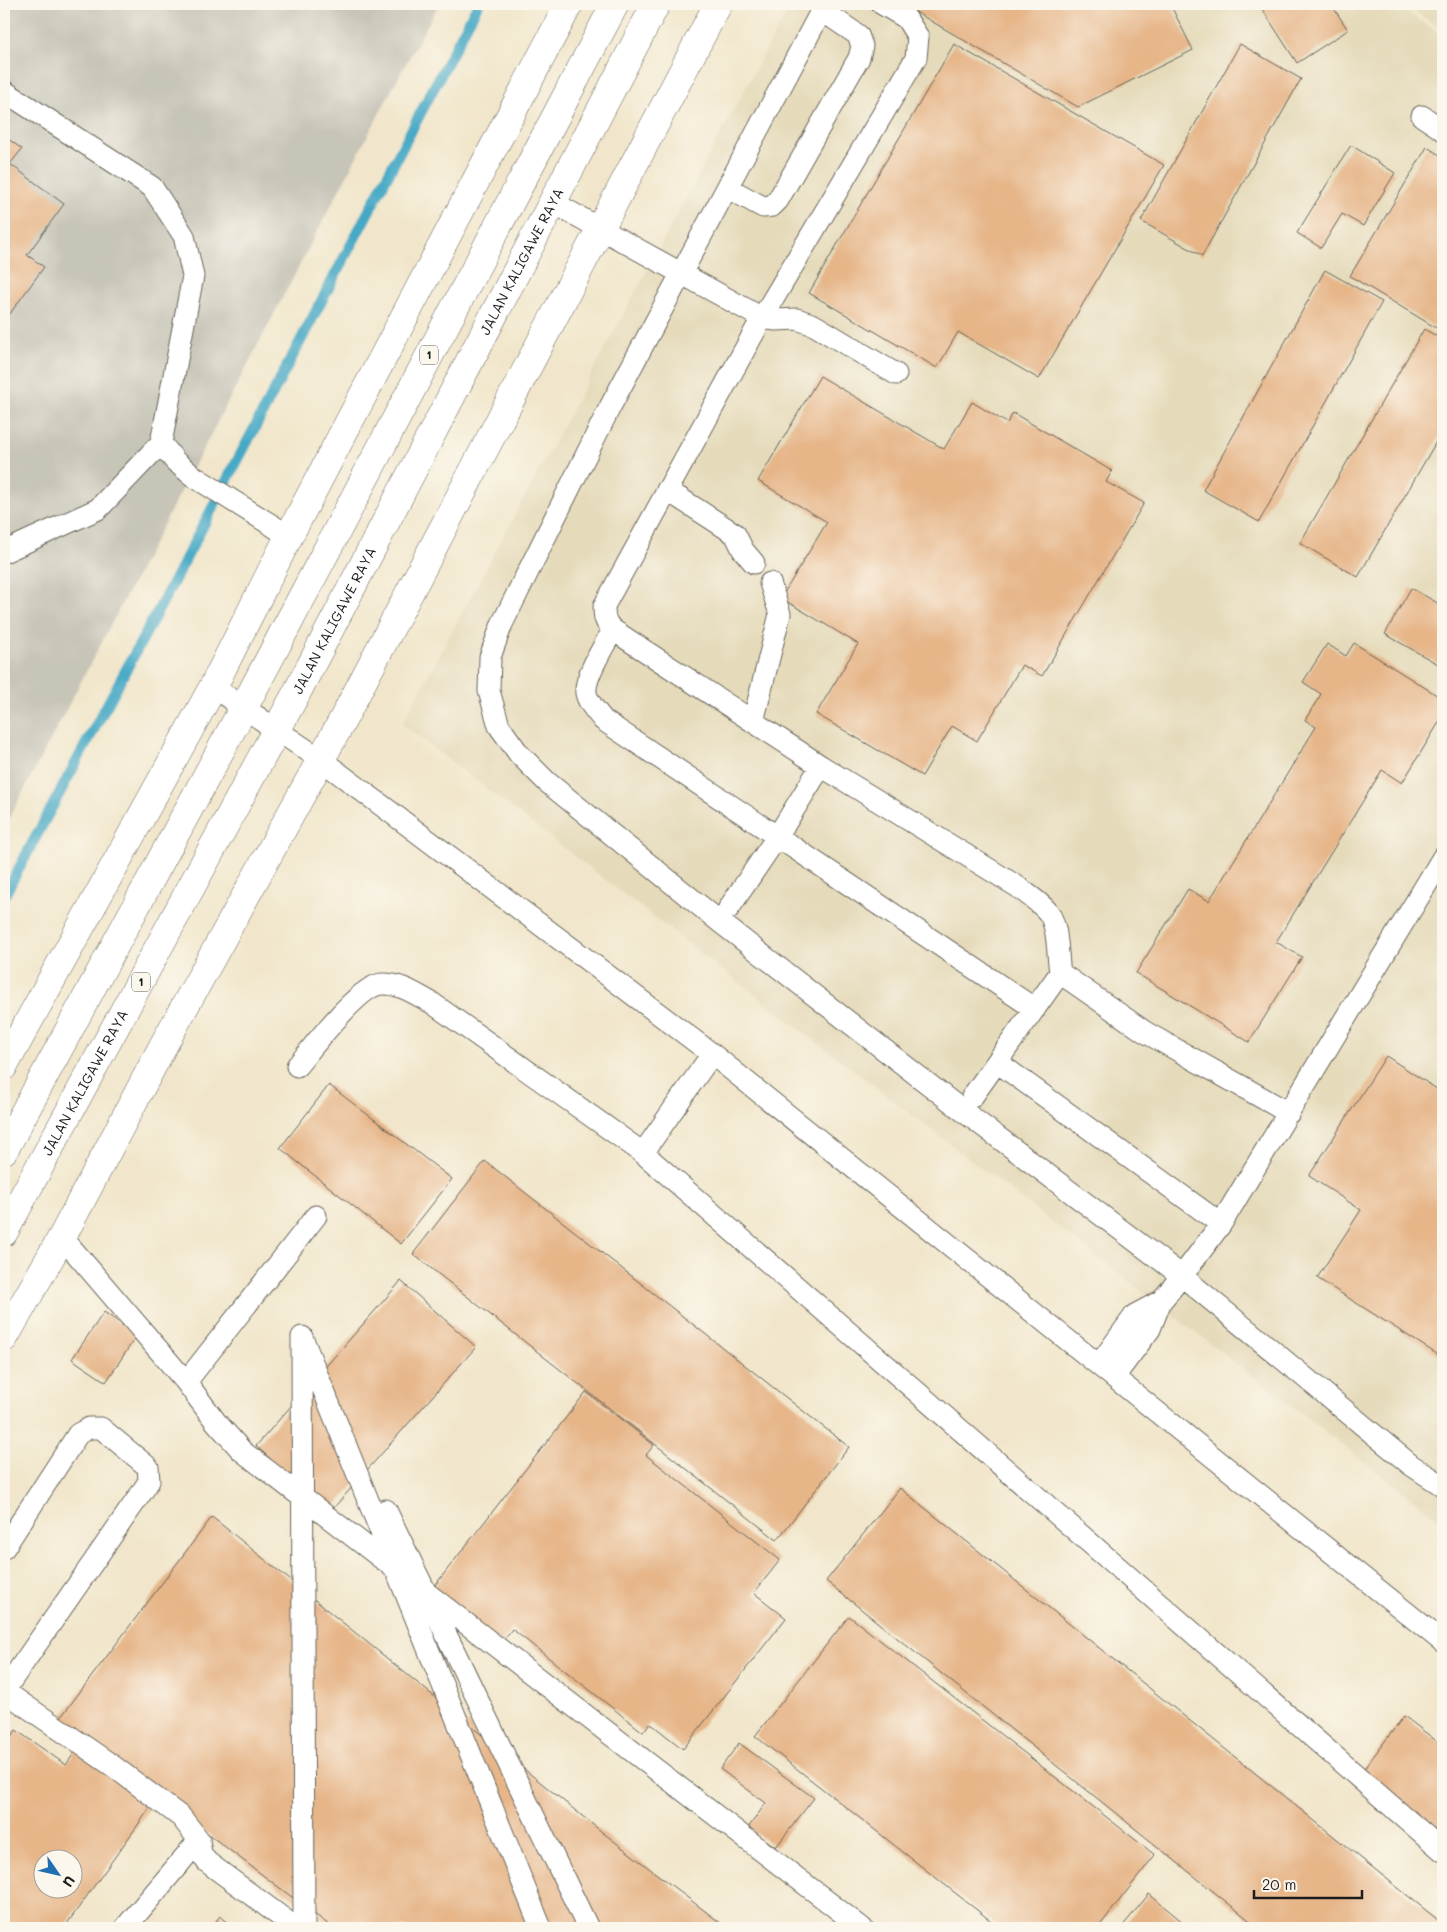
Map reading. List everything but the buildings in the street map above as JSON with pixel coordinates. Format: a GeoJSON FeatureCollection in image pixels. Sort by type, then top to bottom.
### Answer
{"type":"FeatureCollection","features":[{"type":"Feature","properties":{"kind":"highway"},"geometry":{"type":"LineString","coordinates":[[5,1062],[213,687],[282,532],[569,4]]}},
{"type":"Feature","properties":{"kind":"highway","name":"1"},"geometry":{"type":"LineString","coordinates":[[4,1150],[244,707],[616,4]]}},
{"type":"Feature","properties":{"kind":"highway","name":"JALAN KALIGAWE RAYA"},"geometry":{"type":"LineString","coordinates":[[4,1232],[296,694],[656,4]]}},
{"type":"Feature","properties":{"kind":"highway"},"geometry":{"type":"LineString","coordinates":[[4,1338],[62,1237],[164,1044],[320,760],[718,4]]}},
{"type":"Feature","properties":{"kind":"lane"},"geometry":{"type":"LineString","coordinates":[[882,4],[906,18],[918,37],[916,58],[762,318],[604,606],[604,617],[607,624],[613,630],[821,766],[1018,887],[1040,903],[1049,913],[1055,928],[1060,973],[972,1097]]}},
{"type":"Feature","properties":{"kind":"lane"},"geometry":{"type":"LineString","coordinates":[[728,188],[763,207],[772,206],[778,200],[859,58],[862,46],[858,35],[823,7],[610,407],[502,624],[490,657],[489,691],[499,726],[519,754],[547,782],[720,922],[1182,1276],[1411,1465],[1443,1486]]}},
{"type":"Feature","properties":{"kind":"lane"},"geometry":{"type":"LineString","coordinates":[[4,91],[152,187],[184,236],[193,276],[161,443],[98,509],[4,552]]}},
{"type":"Feature","properties":{"kind":"lane"},"geometry":{"type":"LineString","coordinates":[[1422,116],[1443,130]]}},
{"type":"Feature","properties":{"kind":"lane"},"geometry":{"type":"LineString","coordinates":[[552,202],[762,318],[776,320],[797,319],[814,325],[896,374]]}},
{"type":"Feature","properties":{"kind":"lane"},"geometry":{"type":"LineString","coordinates":[[161,443],[174,461],[193,476],[282,532]]}},
{"type":"Feature","properties":{"kind":"lane"},"geometry":{"type":"LineString","coordinates":[[667,490],[735,534],[754,563]]}},
{"type":"Feature","properties":{"kind":"lane"},"geometry":{"type":"LineString","coordinates":[[754,722],[780,614],[770,583]]}},
{"type":"Feature","properties":{"kind":"lane"},"geometry":{"type":"LineString","coordinates":[[613,630],[590,675],[586,692],[593,708],[603,720],[1035,1009]]}},
{"type":"Feature","properties":{"kind":"lane"},"geometry":{"type":"LineString","coordinates":[[213,687],[320,760],[712,1054],[1443,1642]]}},
{"type":"Feature","properties":{"kind":"lane"},"geometry":{"type":"LineString","coordinates":[[729,908],[777,837],[821,766]]}},
{"type":"Feature","properties":{"kind":"lane"},"geometry":{"type":"LineString","coordinates":[[1106,1371],[1150,1328],[1161,1301],[1221,1224],[1443,857]]}},
{"type":"Feature","properties":{"kind":"lane"},"geometry":{"type":"LineString","coordinates":[[1060,973],[1145,1032],[1289,1113]]}},
{"type":"Feature","properties":{"kind":"lane"},"geometry":{"type":"LineString","coordinates":[[297,1066],[341,1014],[364,992],[381,984],[402,987],[432,1003],[643,1153],[1443,1851]]}},
{"type":"Feature","properties":{"kind":"lane"},"geometry":{"type":"LineString","coordinates":[[643,1153],[712,1054]]}},
{"type":"Feature","properties":{"kind":"lane"},"geometry":{"type":"LineString","coordinates":[[997,1062],[1221,1224]]}},
{"type":"Feature","properties":{"kind":"lane"},"geometry":{"type":"LineString","coordinates":[[186,1382],[316,1216]]}},
{"type":"Feature","properties":{"kind":"lane"},"geometry":{"type":"LineString","coordinates":[[62,1237],[186,1382],[216,1422],[242,1451],[862,1928]]}},
{"type":"Feature","properties":{"kind":"lane"},"geometry":{"type":"LineString","coordinates":[[302,1337],[304,1928]]}},
{"type":"Feature","properties":{"kind":"lane"},"geometry":{"type":"LineString","coordinates":[[302,1337],[541,1928]]}},
{"type":"Feature","properties":{"kind":"lane"},"geometry":{"type":"LineString","coordinates":[[302,1337],[588,1928]]}},
{"type":"Feature","properties":{"kind":"lane"},"geometry":{"type":"LineString","coordinates":[[4,1548],[78,1434],[89,1428],[101,1428],[148,1467],[149,1481],[142,1492],[4,1691],[113,1766],[180,1817],[199,1840],[201,1853],[206,1862],[296,1928]]}},
{"type":"Feature","properties":{"kind":"lane"},"geometry":{"type":"LineString","coordinates":[[125,1928],[199,1840]]}},
{"type":"Feature","properties":{"kind":"shaded area"},"geometry":{"type":"Polygon","coordinates":[[[4,4],[439,4],[398,78],[4,828],[4,4]]]}},
{"type":"Feature","properties":{"kind":"shaded area"},"geometry":{"type":"Polygon","coordinates":[[[791,4],[1395,4],[1443,36],[1443,1522],[402,724],[791,4]]]}},
{"type":"Feature","properties":{"kind":"shaded area"},"geometry":{"type":"Polygon","coordinates":[[[1404,4],[1443,4],[1443,30],[1404,4]]]}},
{"type":"Feature","properties":{"kind":"waterway"},"geometry":{"type":"LineString","coordinates":[[4,896],[175,579],[478,4]]}}]}
